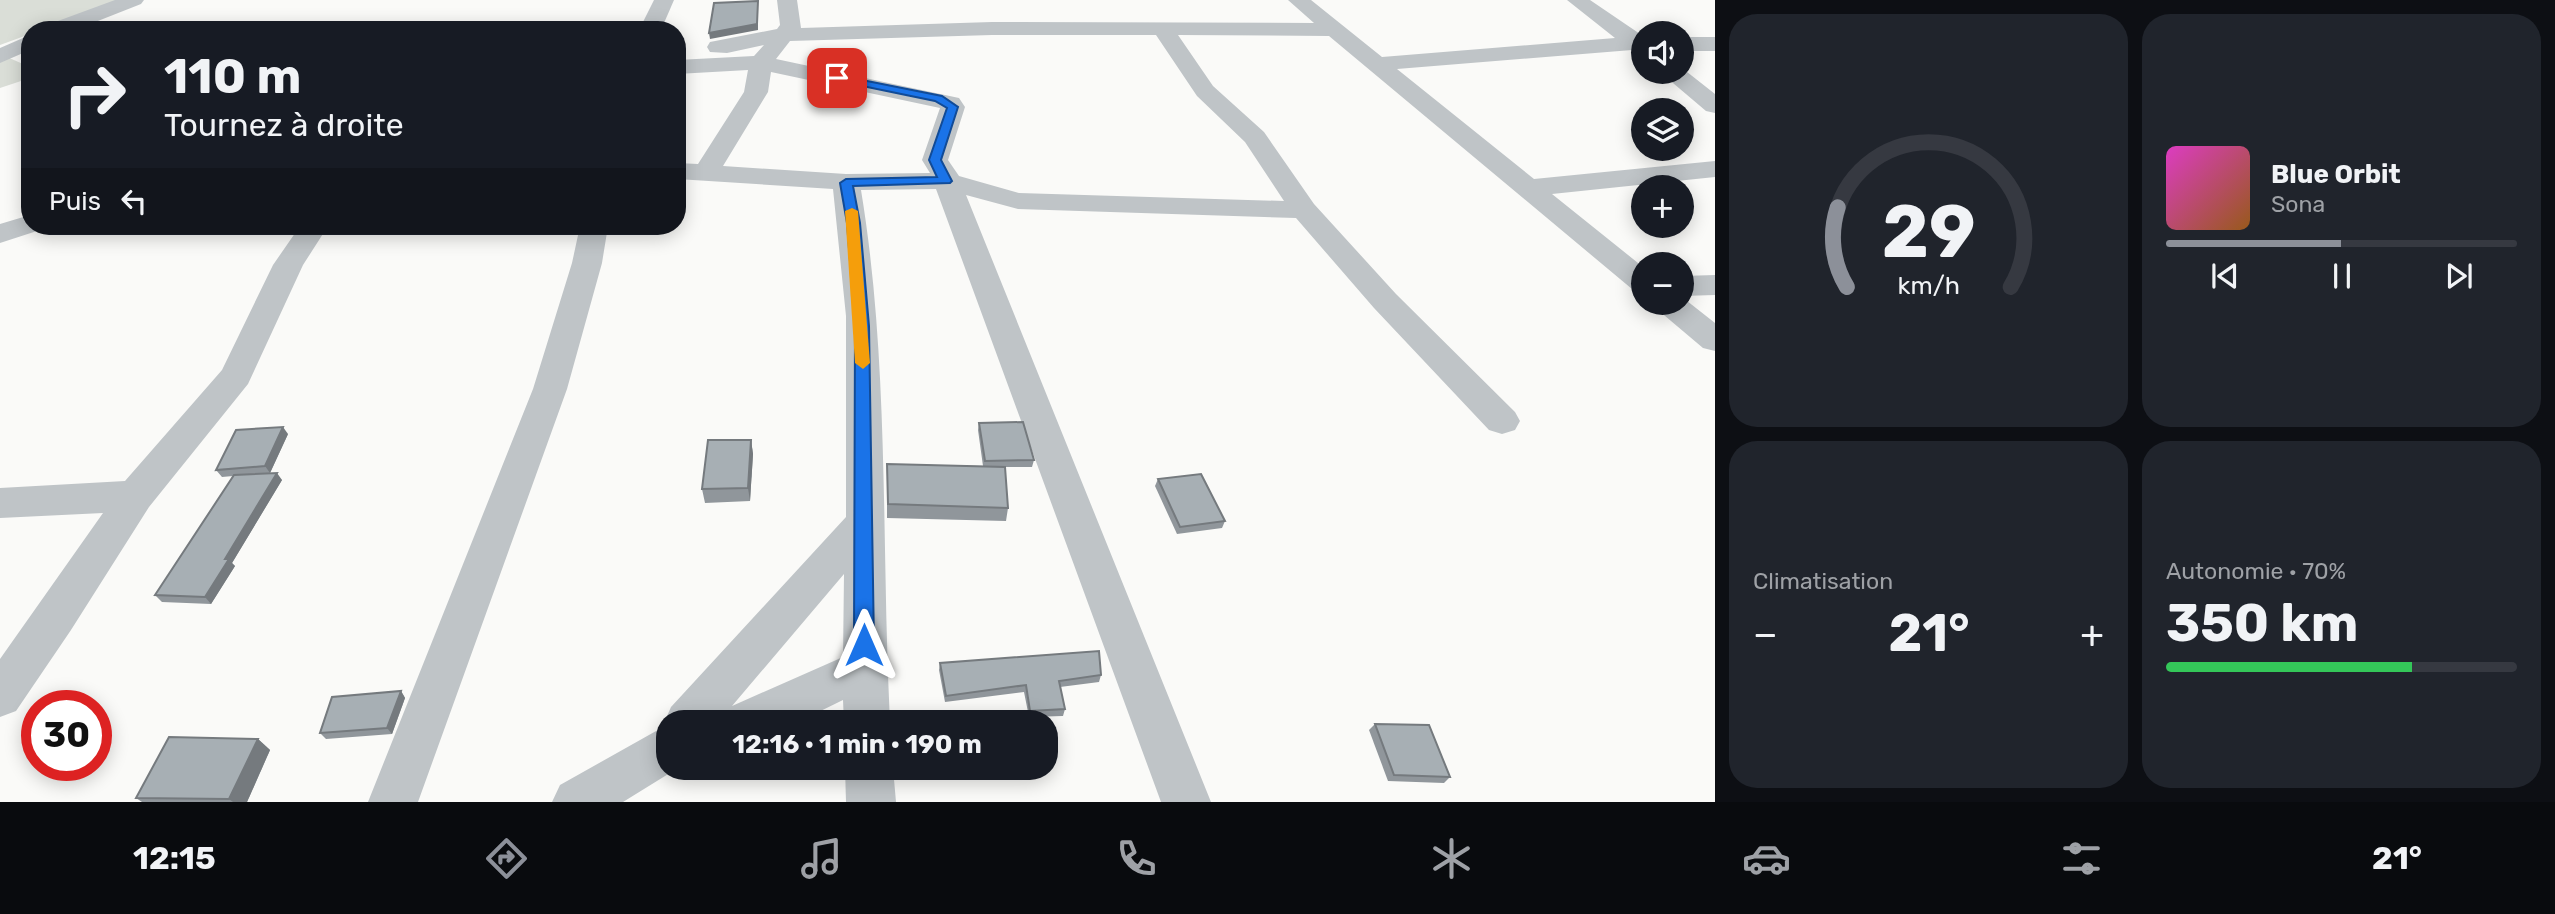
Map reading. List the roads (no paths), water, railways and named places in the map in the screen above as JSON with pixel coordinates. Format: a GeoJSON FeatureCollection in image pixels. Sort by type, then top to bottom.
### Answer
{"type":"FeatureCollection","features":[{"type":"Feature","properties":{"kind":"street"},"geometry":{"type":"LineString","coordinates":[[79,21],[134,0]]}},
{"type":"Feature","properties":{"kind":"street"},"geometry":{"type":"LineString","coordinates":[[654,21],[664,0]]}},
{"type":"Feature","properties":{"kind":"street"},"geometry":{"type":"LineString","coordinates":[[705,174],[756,92],[761,63],[791,26],[788,0]]}},
{"type":"Feature","properties":{"kind":"street"},"geometry":{"type":"LineString","coordinates":[[1298,0],[1631,272]]}},
{"type":"Feature","properties":{"kind":"street"},"geometry":{"type":"LineString","coordinates":[[1577,0],[1631,37]]}},
{"type":"Feature","properties":{"kind":"street"},"geometry":{"type":"LineString","coordinates":[[1161,27],[1205,91],[1255,137],[1304,210],[1385,301],[1502,421]]}},
{"type":"Feature","properties":{"kind":"street"},"geometry":{"type":"LineString","coordinates":[[686,49],[729,46],[786,35],[908,29],[1161,27],[1336,30]]}},
{"type":"Feature","properties":{"kind":"street"},"geometry":{"type":"LineString","coordinates":[[1694,44],[1715,44]]}},
{"type":"Feature","properties":{"kind":"street"},"geometry":{"type":"LineString","coordinates":[[0,57],[21,46]]}},
{"type":"Feature","properties":{"kind":"street"},"geometry":{"type":"LineString","coordinates":[[1378,64],[1631,46]]}},
{"type":"Feature","properties":{"kind":"street"},"geometry":{"type":"LineString","coordinates":[[686,67],[761,63],[950,103],[953,107],[935,160],[1186,802]]}},
{"type":"Feature","properties":{"kind":"street"},"geometry":{"type":"LineString","coordinates":[[1687,84],[1715,106]]}},
{"type":"Feature","properties":{"kind":"street"},"geometry":{"type":"LineString","coordinates":[[1528,188],[1715,169]]}},
{"type":"Feature","properties":{"kind":"street"},"geometry":{"type":"LineString","coordinates":[[686,172],[846,183],[945,181],[1018,201],[1304,210]]}},
{"type":"Feature","properties":{"kind":"street"},"geometry":{"type":"LineString","coordinates":[[846,183],[854,223],[862,326],[866,710]]}},
{"type":"Feature","properties":{"kind":"street"},"geometry":{"type":"LineString","coordinates":[[0,234],[21,228]]}},
{"type":"Feature","properties":{"kind":"street"},"geometry":{"type":"LineString","coordinates":[[0,695],[56,617],[135,496],[236,376],[288,265],[308,235]]}},
{"type":"Feature","properties":{"kind":"street"},"geometry":{"type":"LineString","coordinates":[[393,802],[550,389],[592,235]]}},
{"type":"Feature","properties":{"kind":"street"},"geometry":{"type":"LineString","coordinates":[[1694,286],[1715,285]]}},
{"type":"Feature","properties":{"kind":"street"},"geometry":{"type":"LineString","coordinates":[[1684,315],[1715,340]]}},
{"type":"Feature","properties":{"kind":"street"},"geometry":{"type":"LineString","coordinates":[[0,502],[135,496]]}},
{"type":"Feature","properties":{"kind":"street"},"geometry":{"type":"LineString","coordinates":[[699,710],[865,522]]}},
{"type":"Feature","properties":{"kind":"street"},"geometry":{"type":"LineString","coordinates":[[774,710],[864,669]]}},
{"type":"Feature","properties":{"kind":"street"},"geometry":{"type":"LineString","coordinates":[[577,802],[656,751]]}},
{"type":"Feature","properties":{"kind":"street"},"geometry":{"type":"LineString","coordinates":[[870,780],[871,802]]}}]}
